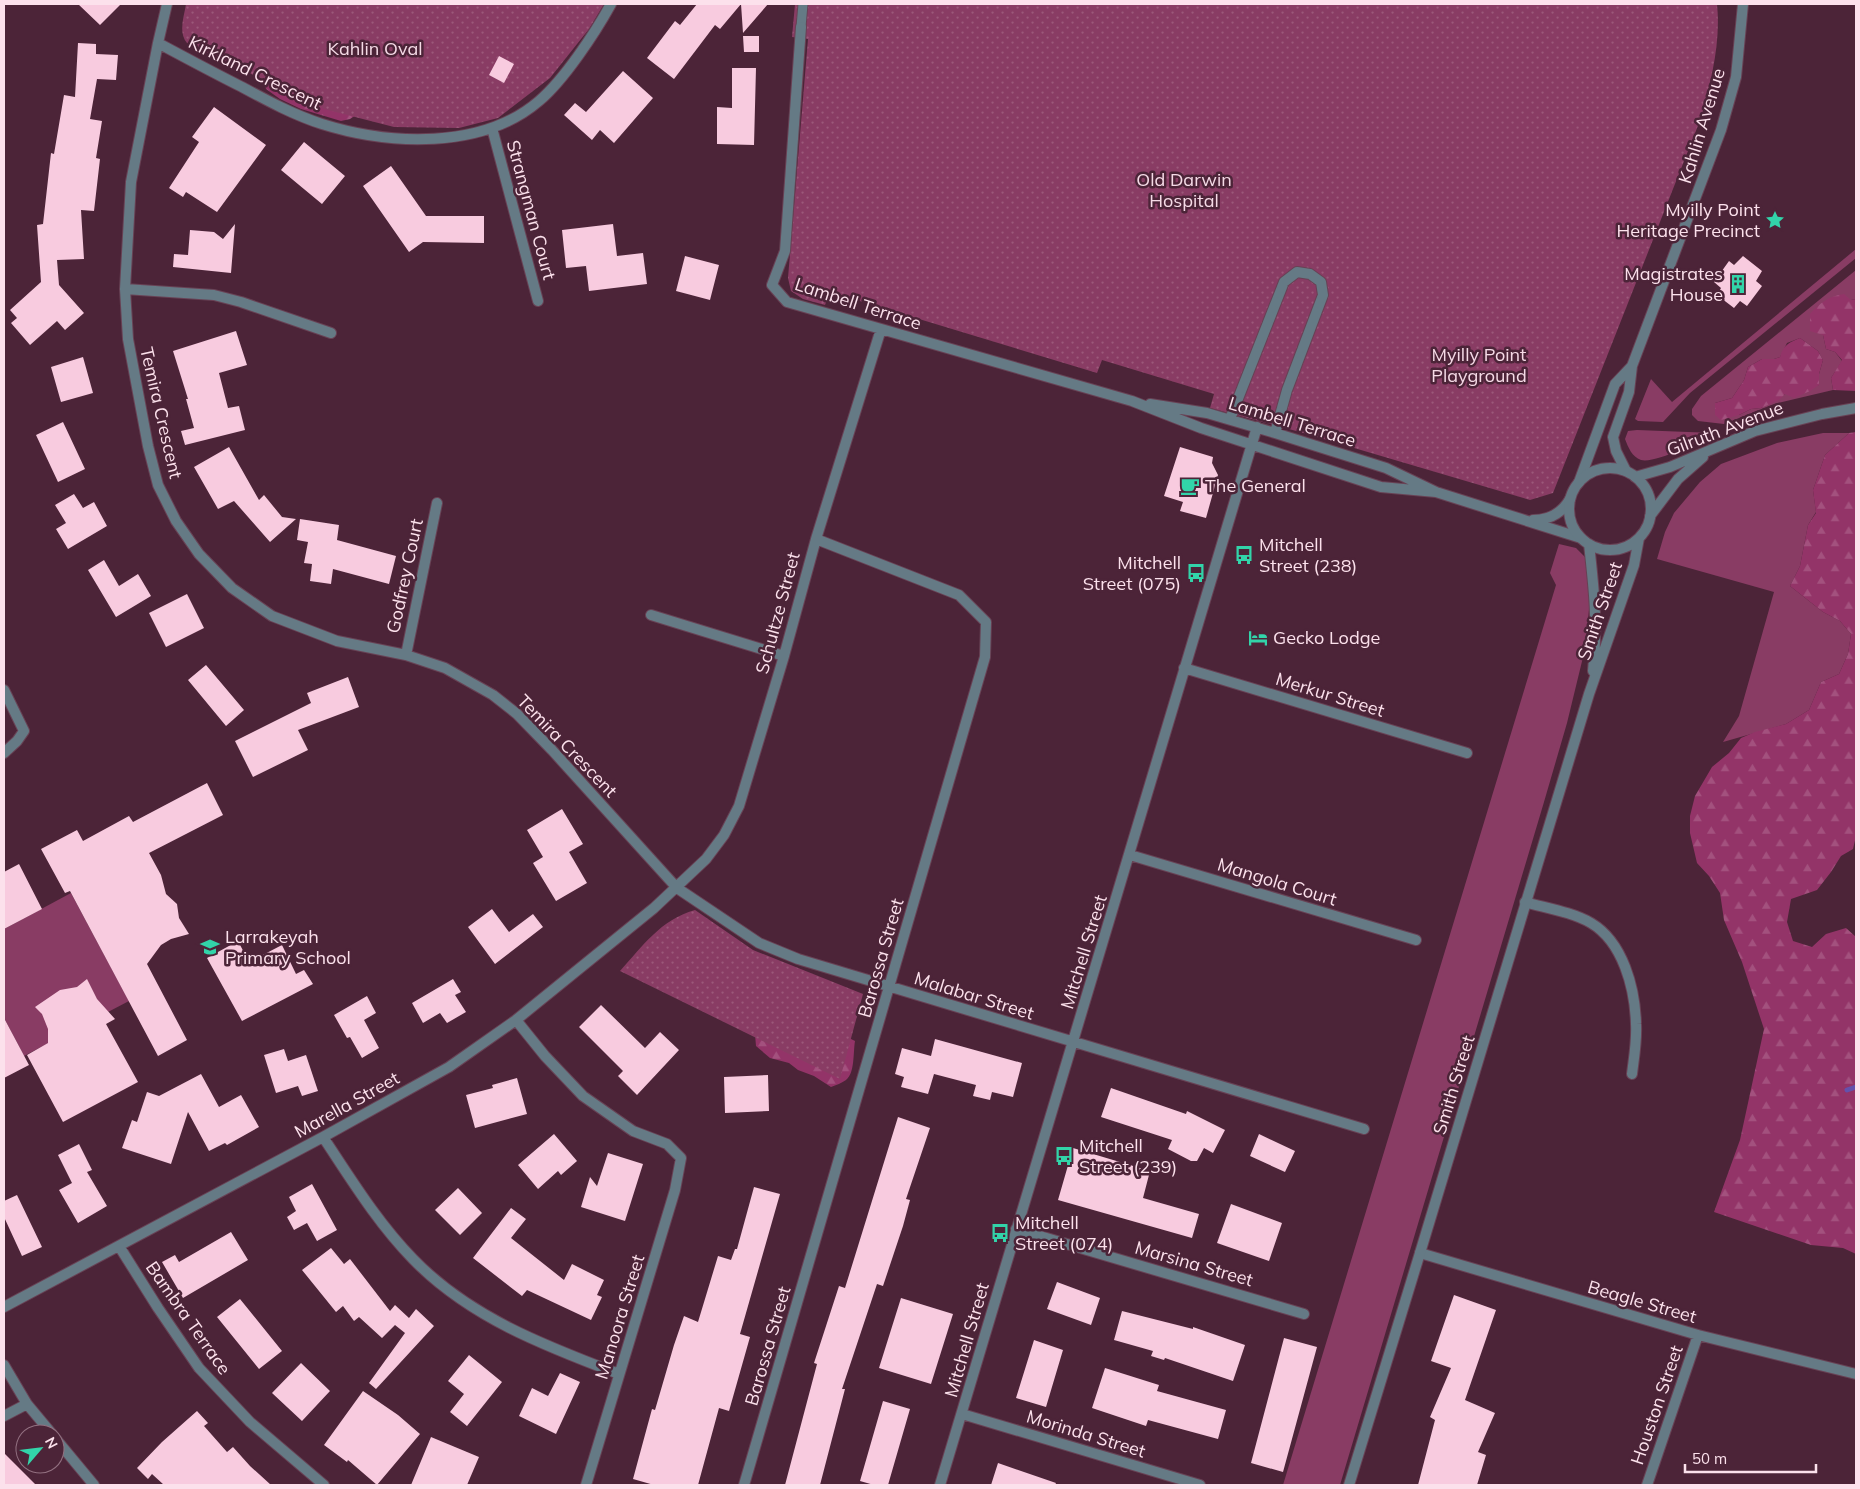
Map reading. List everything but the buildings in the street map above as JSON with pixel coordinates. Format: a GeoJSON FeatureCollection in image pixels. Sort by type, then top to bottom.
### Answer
{"type":"FeatureCollection","features":[{"type":"Feature","properties":{"kind":"street","name":"Temira Crescent"},"geometry":{"type":"LineString","coordinates":[[167,4],[131,182],[125,289],[128,339],[153,466],[158,485],[176,521],[199,554],[232,588],[272,616],[336,641],[406,655],[446,668],[493,695],[517,714],[557,755],[676,888]]}},
{"type":"Feature","properties":{"kind":"street","name":"Kirkland Crescent"},"geometry":{"type":"LineString","coordinates":[[158,44],[266,100],[321,123],[385,136],[425,139],[465,136],[511,121],[540,101],[564,74],[611,4]]}},
{"type":"Feature","properties":{"kind":"street","name":"Kahlin Avenue"},"geometry":{"type":"LineString","coordinates":[[1631,474],[1616,451],[1613,437],[1629,392],[1632,366],[1721,130],[1736,77],[1743,4]]}},
{"type":"Feature","properties":{"kind":"street","name":"Lambell Terrace"},"geometry":{"type":"LineString","coordinates":[[801,27],[785,251],[772,285],[787,302],[1132,401],[1201,428],[1381,487],[1436,492]]}},
{"type":"Feature","properties":{"kind":"street","name":"Strangman Court"},"geometry":{"type":"LineString","coordinates":[[492,128],[538,301]]}},
{"type":"Feature","properties":{"kind":"street"},"geometry":{"type":"LineString","coordinates":[[1230,419],[1284,282],[1297,272],[1310,274],[1321,282],[1323,295],[1287,390],[1275,433]]}},
{"type":"Feature","properties":{"kind":"street"},"geometry":{"type":"LineString","coordinates":[[125,289],[214,295],[241,302],[331,333]]}},
{"type":"Feature","properties":{"kind":"street","name":"Schultze Street"},"geometry":{"type":"LineString","coordinates":[[676,888],[706,859],[724,835],[739,806],[784,656],[816,538],[881,329]]}},
{"type":"Feature","properties":{"kind":"street","name":"Kahlin Avenue"},"geometry":{"type":"LineString","coordinates":[[1579,482],[1615,384],[1632,366]]}},
{"type":"Feature","properties":{"kind":"street","name":"Lambell Terrace"},"geometry":{"type":"LineString","coordinates":[[1132,401],[1208,413],[1257,427],[1386,468],[1436,492],[1520,517],[1585,541]]}},
{"type":"Feature","properties":{"kind":"street","name":"Gilruth Avenue"},"geometry":{"type":"LineString","coordinates":[[1631,474],[1670,467],[1755,431],[1856,408]]}},
{"type":"Feature","properties":{"kind":"street","name":"Mitchell Street"},"geometry":{"type":"LineString","coordinates":[[940,1485],[1257,427]]}},
{"type":"Feature","properties":{"kind":"street"},"geometry":{"type":"LineString","coordinates":[[1650,516],[1678,479],[1690,467],[1720,445]]}},
{"type":"Feature","properties":{"kind":"street"},"geometry":{"type":"LineString","coordinates":[[1609,468],[1631,474],[1648,494],[1650,508],[1647,525],[1639,538],[1622,548],[1612,549],[1597,547],[1585,541],[1575,529],[1569,509],[1573,490],[1579,482],[1586,475],[1599,469],[1609,468]]}},
{"type":"Feature","properties":{"kind":"street","name":"Lambell Terrace"},"geometry":{"type":"LineString","coordinates":[[1520,517],[1544,520],[1561,511],[1570,499]]}},
{"type":"Feature","properties":{"kind":"street","name":"Godfrey Court"},"geometry":{"type":"LineString","coordinates":[[406,655],[437,503]]}},
{"type":"Feature","properties":{"kind":"street","name":"Barossa Street"},"geometry":{"type":"LineString","coordinates":[[744,1485],[985,658],[986,622],[959,595],[816,538]]}},
{"type":"Feature","properties":{"kind":"street","name":"Smith Street"},"geometry":{"type":"LineString","coordinates":[[1349,1485],[1589,694],[1634,565],[1639,538]]}},
{"type":"Feature","properties":{"kind":"street","name":"Smith Street"},"geometry":{"type":"LineString","coordinates":[[1585,541],[1594,579],[1596,626],[1595,652],[1589,694]]}},
{"type":"Feature","properties":{"kind":"street"},"geometry":{"type":"LineString","coordinates":[[650,615],[784,656]]}},
{"type":"Feature","properties":{"kind":"street","name":"Merkur Street"},"geometry":{"type":"LineString","coordinates":[[1184,668],[1467,753]]}},
{"type":"Feature","properties":{"kind":"street"},"geometry":{"type":"LineString","coordinates":[[4,690],[24,731],[17,741],[4,753]]}},
{"type":"Feature","properties":{"kind":"street","name":"Mangola Court"},"geometry":{"type":"LineString","coordinates":[[1130,855],[1416,940]]}},
{"type":"Feature","properties":{"kind":"street","name":"Malabar Street"},"geometry":{"type":"LineString","coordinates":[[676,888],[759,944],[798,959],[1364,1129]]}},
{"type":"Feature","properties":{"kind":"street","name":"Marella Street"},"geometry":{"type":"LineString","coordinates":[[4,1307],[322,1138],[449,1067],[516,1020],[676,888]]}},
{"type":"Feature","properties":{"kind":"street"},"geometry":{"type":"LineString","coordinates":[[1525,902],[1590,922],[1600,929],[1618,949],[1628,978],[1636,1023],[1632,1074]]}},
{"type":"Feature","properties":{"kind":"street","name":"Manoora Street"},"geometry":{"type":"LineString","coordinates":[[516,1020],[545,1056],[584,1096],[633,1131],[667,1144],[681,1158],[675,1190],[586,1485]]}},
{"type":"Feature","properties":{"kind":"street"},"geometry":{"type":"LineString","coordinates":[[322,1138],[376,1216],[413,1259],[453,1294],[500,1324],[560,1352],[619,1374]]}},
{"type":"Feature","properties":{"kind":"street","name":"Marsina Street"},"geometry":{"type":"LineString","coordinates":[[1016,1229],[1304,1314]]}},
{"type":"Feature","properties":{"kind":"street","name":"Bambra Terrace"},"geometry":{"type":"LineString","coordinates":[[119,1246],[199,1368],[250,1422],[324,1485]]}},
{"type":"Feature","properties":{"kind":"street","name":"Beagle Street"},"geometry":{"type":"LineString","coordinates":[[1420,1253],[1698,1335],[1856,1374]]}},
{"type":"Feature","properties":{"kind":"street","name":"Houston Street"},"geometry":{"type":"LineString","coordinates":[[1647,1485],[1698,1335]]}},
{"type":"Feature","properties":{"kind":"street"},"geometry":{"type":"LineString","coordinates":[[4,1365],[27,1404],[44,1424]]}},
{"type":"Feature","properties":{"kind":"street"},"geometry":{"type":"LineString","coordinates":[[4,1416],[27,1404]]}},
{"type":"Feature","properties":{"kind":"street","name":"Morinda Street"},"geometry":{"type":"LineString","coordinates":[[962,1414],[1200,1485]]}},
{"type":"Feature","properties":{"kind":"street"},"geometry":{"type":"LineString","coordinates":[[65,1450],[94,1485]]}},
{"type":"Feature","properties":{"kind":"lane"},"geometry":{"type":"LineString","coordinates":[[801,27],[803,4]]}},
{"type":"Feature","properties":{"kind":"green space","name":"Kahlin Oval"},"geometry":{"type":"Polygon","coordinates":[[[186,4],[604,4],[589,29],[550,78],[498,118],[459,128],[394,127],[324,109],[187,43],[182,29],[186,4]]]}},
{"type":"Feature","properties":{"kind":"green space","name":"Old Darwin Hospital"},"geometry":{"type":"Polygon","coordinates":[[[795,4],[1717,4],[1718,33],[1712,76],[1701,118],[1553,493],[1530,500],[1300,432],[1210,408],[1214,394],[1102,360],[1097,373],[830,292],[825,305],[803,299],[791,291],[788,278],[808,39],[792,37],[795,4]]]}},
{"type":"Feature","properties":{"kind":"green space"},"geometry":{"type":"Polygon","coordinates":[[[273,68],[362,111],[350,119],[341,121],[301,109],[280,99],[266,89],[264,80],[273,68]]]}},
{"type":"Feature","properties":{"kind":"green space"},"geometry":{"type":"Polygon","coordinates":[[[1856,249],[1856,258],[1690,393],[1663,422],[1638,421],[1635,419],[1651,379],[1672,402],[1856,249]]]}},
{"type":"Feature","properties":{"kind":"green space"},"geometry":{"type":"Polygon","coordinates":[[[1856,270],[1856,299],[1851,300],[1823,335],[1826,349],[1835,352],[1842,361],[1831,378],[1833,390],[1774,404],[1724,424],[1698,421],[1692,415],[1692,409],[1701,396],[1856,270]],[[1800,338],[1787,343],[1780,357],[1762,359],[1748,367],[1744,380],[1732,398],[1715,403],[1739,415],[1751,409],[1761,408],[1785,394],[1819,385],[1819,374],[1823,360],[1818,351],[1800,338]]]}},
{"type":"Feature","properties":{"kind":"green space"},"geometry":{"type":"Polygon","coordinates":[[[1844,294],[1851,300],[1856,299],[1856,391],[1833,390],[1831,378],[1842,360],[1835,352],[1826,349],[1823,335],[1810,331],[1810,314],[1825,301],[1834,296],[1844,294]]]}},
{"type":"Feature","properties":{"kind":"green space"},"geometry":{"type":"Polygon","coordinates":[[[1800,338],[1818,351],[1823,360],[1819,374],[1819,385],[1794,398],[1785,394],[1779,400],[1739,415],[1721,420],[1715,415],[1715,403],[1732,398],[1744,380],[1748,367],[1762,359],[1780,357],[1787,344],[1800,338]]]}},
{"type":"Feature","properties":{"kind":"green space"},"geometry":{"type":"Polygon","coordinates":[[[1628,431],[1714,433],[1714,435],[1656,459],[1641,460],[1633,454],[1625,439],[1628,431]]]}},
{"type":"Feature","properties":{"kind":"green space"},"geometry":{"type":"Polygon","coordinates":[[[1856,432],[1856,836],[1853,849],[1841,856],[1817,890],[1791,899],[1787,922],[1793,941],[1812,947],[1826,934],[1846,928],[1856,937],[1856,1254],[1843,1248],[1811,1245],[1714,1212],[1740,1140],[1764,1029],[1742,962],[1724,920],[1720,893],[1709,876],[1697,863],[1690,833],[1690,816],[1695,796],[1712,767],[1729,753],[1741,738],[1755,732],[1786,724],[1809,710],[1821,682],[1839,674],[1848,654],[1851,634],[1840,621],[1823,612],[1790,586],[1800,566],[1808,525],[1816,513],[1813,490],[1825,455],[1849,433],[1856,432]]]}},
{"type":"Feature","properties":{"kind":"green space"},"geometry":{"type":"Polygon","coordinates":[[[1823,433],[1849,433],[1825,455],[1813,490],[1816,512],[1808,525],[1800,566],[1790,586],[1823,612],[1840,621],[1851,634],[1848,654],[1839,674],[1821,682],[1809,710],[1786,724],[1723,742],[1739,716],[1774,592],[1657,559],[1665,532],[1674,513],[1700,482],[1721,464],[1777,443],[1823,433]]]}},
{"type":"Feature","properties":{"kind":"green space"},"geometry":{"type":"Polygon","coordinates":[[[1559,544],[1576,548],[1586,558],[1591,590],[1585,649],[1567,723],[1544,802],[1340,1485],[1283,1485],[1556,585],[1550,573],[1559,544]]]}},
{"type":"Feature","properties":{"kind":"green space"},"geometry":{"type":"Polygon","coordinates":[[[71,893],[129,1001],[24,1056],[4,1018],[4,929],[71,893]]]}},
{"type":"Feature","properties":{"kind":"green space"},"geometry":{"type":"Polygon","coordinates":[[[695,910],[753,950],[863,994],[840,1079],[620,971],[662,927],[683,914],[695,910]]]}},
{"type":"Feature","properties":{"kind":"green space"},"geometry":{"type":"Polygon","coordinates":[[[837,1032],[855,1041],[853,1062],[849,1077],[831,1087],[814,1076],[798,1070],[789,1063],[770,1058],[756,1046],[755,1034],[837,1032]]]}},
{"type":"Feature","properties":{"kind":"waterway"},"geometry":{"type":"LineString","coordinates":[[1847,1090],[1856,1087]]}},
{"type":"Feature","properties":{"kind":"place","name":"Myilly Point Heritage Precinct"},"geometry":{"type":"Point","coordinates":[1775,220]}},
{"type":"Feature","properties":{"kind":"place","name":"Magistrates House"},"geometry":{"type":"Point","coordinates":[1738,284]}},
{"type":"Feature","properties":{"kind":"place","name":"The General"},"geometry":{"type":"Point","coordinates":[1190,486]}},
{"type":"Feature","properties":{"kind":"place","name":"Mitchell Street (238)"},"geometry":{"type":"Point","coordinates":[1244,555]}},
{"type":"Feature","properties":{"kind":"place","name":"Mitchell Street (075)"},"geometry":{"type":"Point","coordinates":[1196,573]}},
{"type":"Feature","properties":{"kind":"place","name":"Gecko Lodge"},"geometry":{"type":"Point","coordinates":[1258,638]}},
{"type":"Feature","properties":{"kind":"place","name":"Larrakeyah Primary School"},"geometry":{"type":"Point","coordinates":[210,947]}},
{"type":"Feature","properties":{"kind":"place","name":"Mitchell Street (239)"},"geometry":{"type":"Point","coordinates":[1064,1156]}},
{"type":"Feature","properties":{"kind":"place","name":"Mitchell Street (074)"},"geometry":{"type":"Point","coordinates":[1000,1233]}},
{"type":"Feature","properties":{"kind":"park label","name":"Myilly Point Playground"},"geometry":{"type":"Point","coordinates":[1479,365]}}]}
